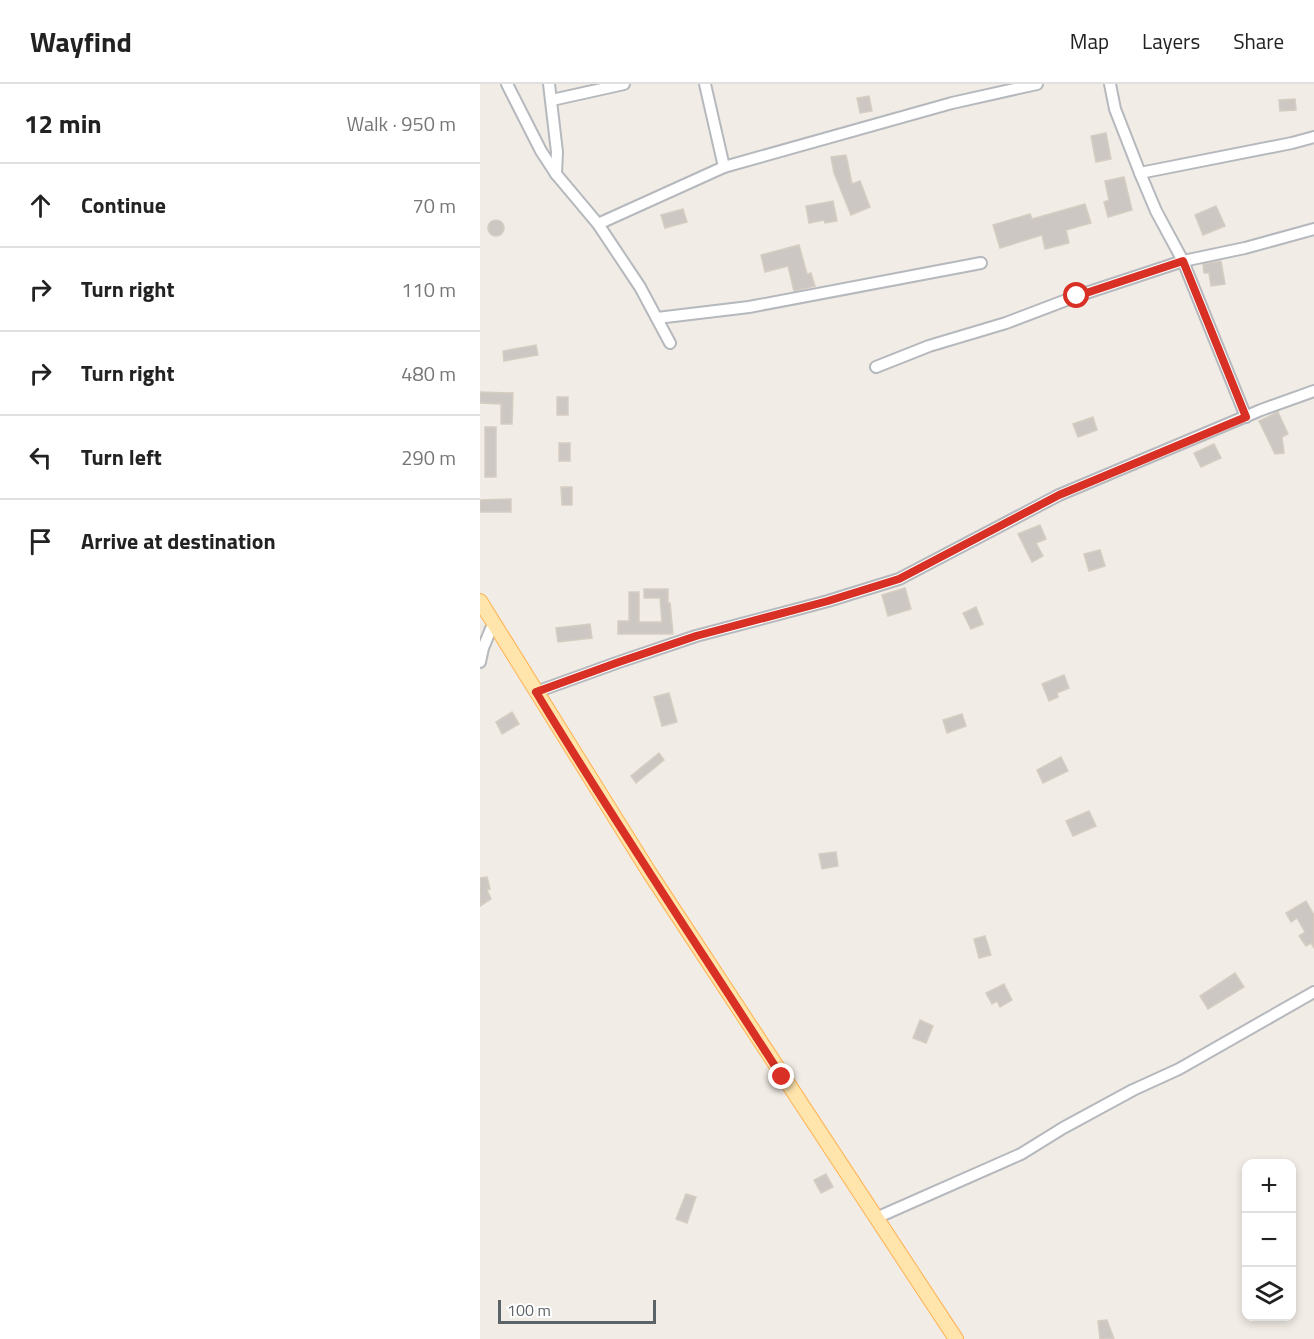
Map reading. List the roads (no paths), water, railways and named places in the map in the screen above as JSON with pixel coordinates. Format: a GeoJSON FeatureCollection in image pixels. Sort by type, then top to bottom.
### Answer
{"type":"FeatureCollection","features":[{"type":"Feature","properties":{"kind":"main road"},"geometry":{"type":"LineString","coordinates":[[480,600],[649,872],[956,1339]]}},
{"type":"Feature","properties":{"kind":"street"},"geometry":{"type":"LineString","coordinates":[[507,84],[541,151],[556,174],[598,224],[640,287],[670,343]]}},
{"type":"Feature","properties":{"kind":"street"},"geometry":{"type":"LineString","coordinates":[[549,84],[557,152],[556,174]]}},
{"type":"Feature","properties":{"kind":"street"},"geometry":{"type":"LineString","coordinates":[[552,100],[624,84]]}},
{"type":"Feature","properties":{"kind":"street"},"geometry":{"type":"LineString","coordinates":[[705,84],[724,166]]}},
{"type":"Feature","properties":{"kind":"street"},"geometry":{"type":"LineString","coordinates":[[598,224],[724,166],[952,103],[1037,84]]}},
{"type":"Feature","properties":{"kind":"street"},"geometry":{"type":"LineString","coordinates":[[1110,84],[1115,109],[1140,173],[1156,211],[1183,261],[1246,417]]}},
{"type":"Feature","properties":{"kind":"street"},"geometry":{"type":"LineString","coordinates":[[1140,173],[1314,137]]}},
{"type":"Feature","properties":{"kind":"street"},"geometry":{"type":"LineString","coordinates":[[876,367],[929,346],[1006,323],[1077,296],[1183,261],[1245,248],[1314,229]]}},
{"type":"Feature","properties":{"kind":"street"},"geometry":{"type":"LineString","coordinates":[[657,318],[749,307],[981,263]]}},
{"type":"Feature","properties":{"kind":"street"},"geometry":{"type":"LineString","coordinates":[[536,692],[696,636],[828,601],[899,579],[1059,495],[1314,391]]}},
{"type":"Feature","properties":{"kind":"street"},"geometry":{"type":"LineString","coordinates":[[480,662],[493,624]]}},
{"type":"Feature","properties":{"kind":"street"},"geometry":{"type":"LineString","coordinates":[[876,1218],[1021,1154],[1063,1128],[1133,1090],[1179,1069],[1314,992]]}}]}
